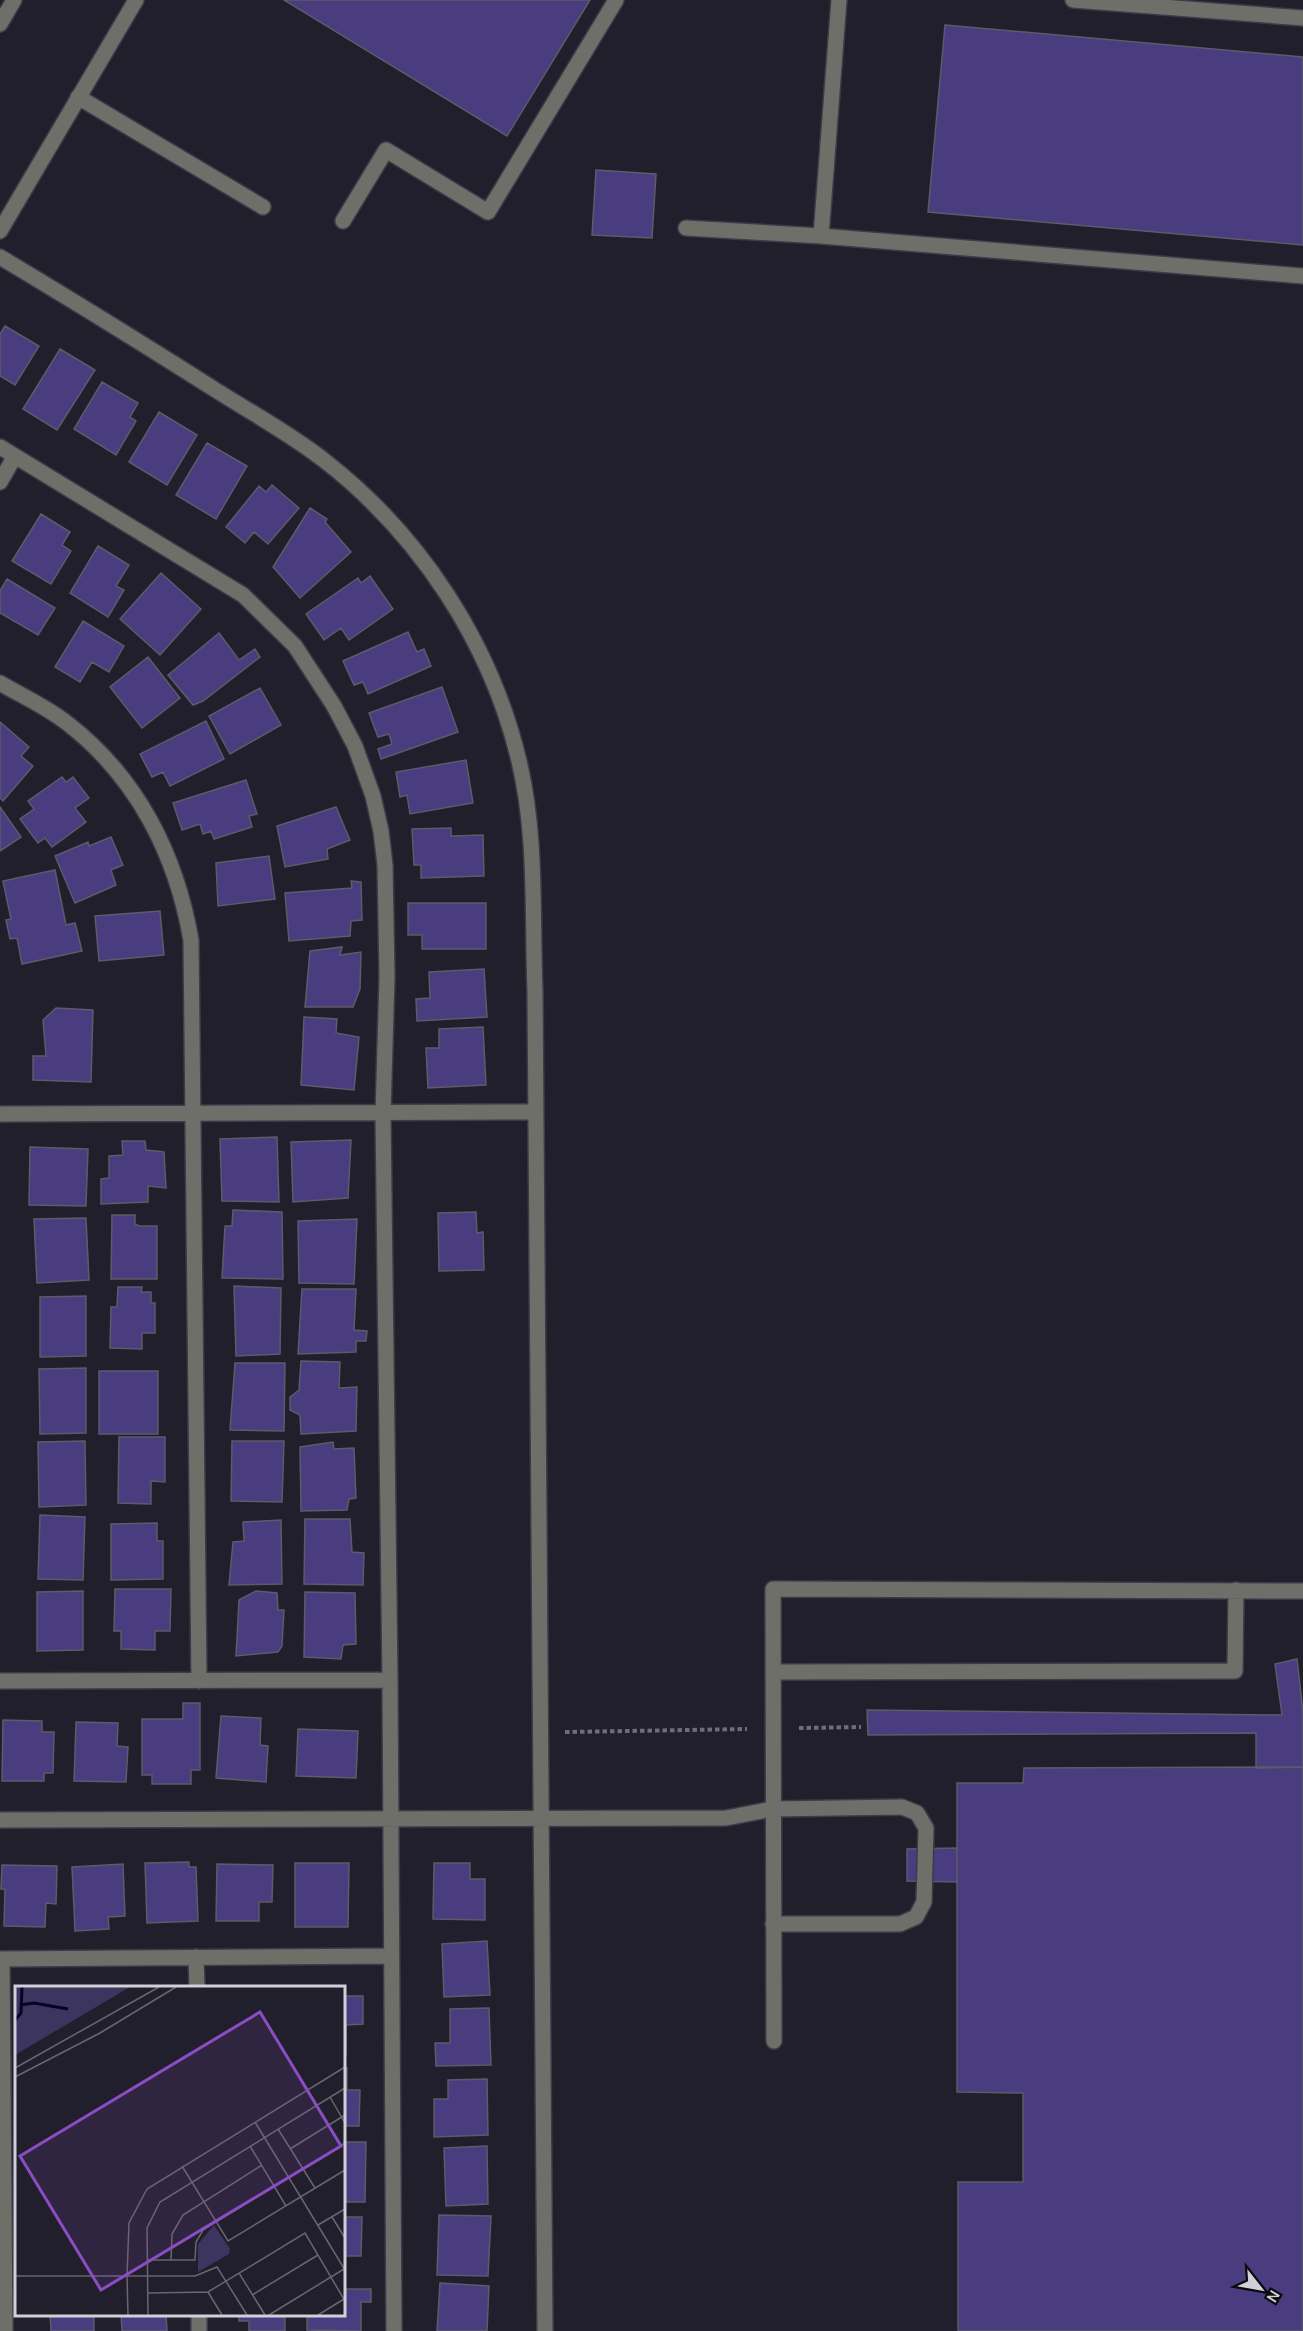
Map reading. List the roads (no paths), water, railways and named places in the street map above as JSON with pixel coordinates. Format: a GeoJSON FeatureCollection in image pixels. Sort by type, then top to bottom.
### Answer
{"type":"FeatureCollection","features":[{"type":"Feature","properties":{"kind":"street"},"geometry":{"type":"LineString","coordinates":[[0,24],[14,0]]}},
{"type":"Feature","properties":{"kind":"street"},"geometry":{"type":"LineString","coordinates":[[0,231],[136,0]]}},
{"type":"Feature","properties":{"kind":"street"},"geometry":{"type":"LineString","coordinates":[[343,221],[386,150],[488,212],[616,0]]}},
{"type":"Feature","properties":{"kind":"street"},"geometry":{"type":"LineString","coordinates":[[821,236],[838,0]]}},
{"type":"Feature","properties":{"kind":"street"},"geometry":{"type":"LineString","coordinates":[[1072,0],[1303,18]]}},
{"type":"Feature","properties":{"kind":"street"},"geometry":{"type":"LineString","coordinates":[[78,97],[263,207]]}},
{"type":"Feature","properties":{"kind":"street"},"geometry":{"type":"LineString","coordinates":[[686,228],[821,236],[1303,276]]}},
{"type":"Feature","properties":{"kind":"street"},"geometry":{"type":"LineString","coordinates":[[0,257],[169,360],[323,459],[390,520],[446,592],[490,674],[519,762],[530,839],[536,1112],[545,2331]]}},
{"type":"Feature","properties":{"kind":"street"},"geometry":{"type":"LineString","coordinates":[[0,447],[243,595],[296,646],[334,706],[365,771],[381,831],[385,866],[387,977],[383,1114],[390,1680],[389,1818],[394,2331]]}},
{"type":"Feature","properties":{"kind":"street"},"geometry":{"type":"LineString","coordinates":[[0,482],[15,456]]}},
{"type":"Feature","properties":{"kind":"street"},"geometry":{"type":"LineString","coordinates":[[0,683],[65,722],[94,746],[125,782],[160,837],[182,896],[191,940],[199,1681]]}},
{"type":"Feature","properties":{"kind":"street"},"geometry":{"type":"LineString","coordinates":[[0,1114],[536,1112]]}},
{"type":"Feature","properties":{"kind":"street"},"geometry":{"type":"LineString","coordinates":[[774,2041],[773,1589],[1303,1591]]}},
{"type":"Feature","properties":{"kind":"street"},"geometry":{"type":"LineString","coordinates":[[773,1672],[1235,1671],[1236,1590]]}},
{"type":"Feature","properties":{"kind":"street"},"geometry":{"type":"LineString","coordinates":[[0,1681],[390,1680]]}},
{"type":"Feature","properties":{"kind":"street"},"geometry":{"type":"LineString","coordinates":[[0,1821],[726,1818],[772,1809],[902,1807],[917,1813],[926,1828],[924,1902],[916,1917],[900,1924],[773,1924]]}},
{"type":"Feature","properties":{"kind":"street"},"geometry":{"type":"LineString","coordinates":[[5,2331],[1,1959],[391,1956]]}},
{"type":"Feature","properties":{"kind":"street"},"geometry":{"type":"LineString","coordinates":[[196,1957],[197,1986]]}}]}
